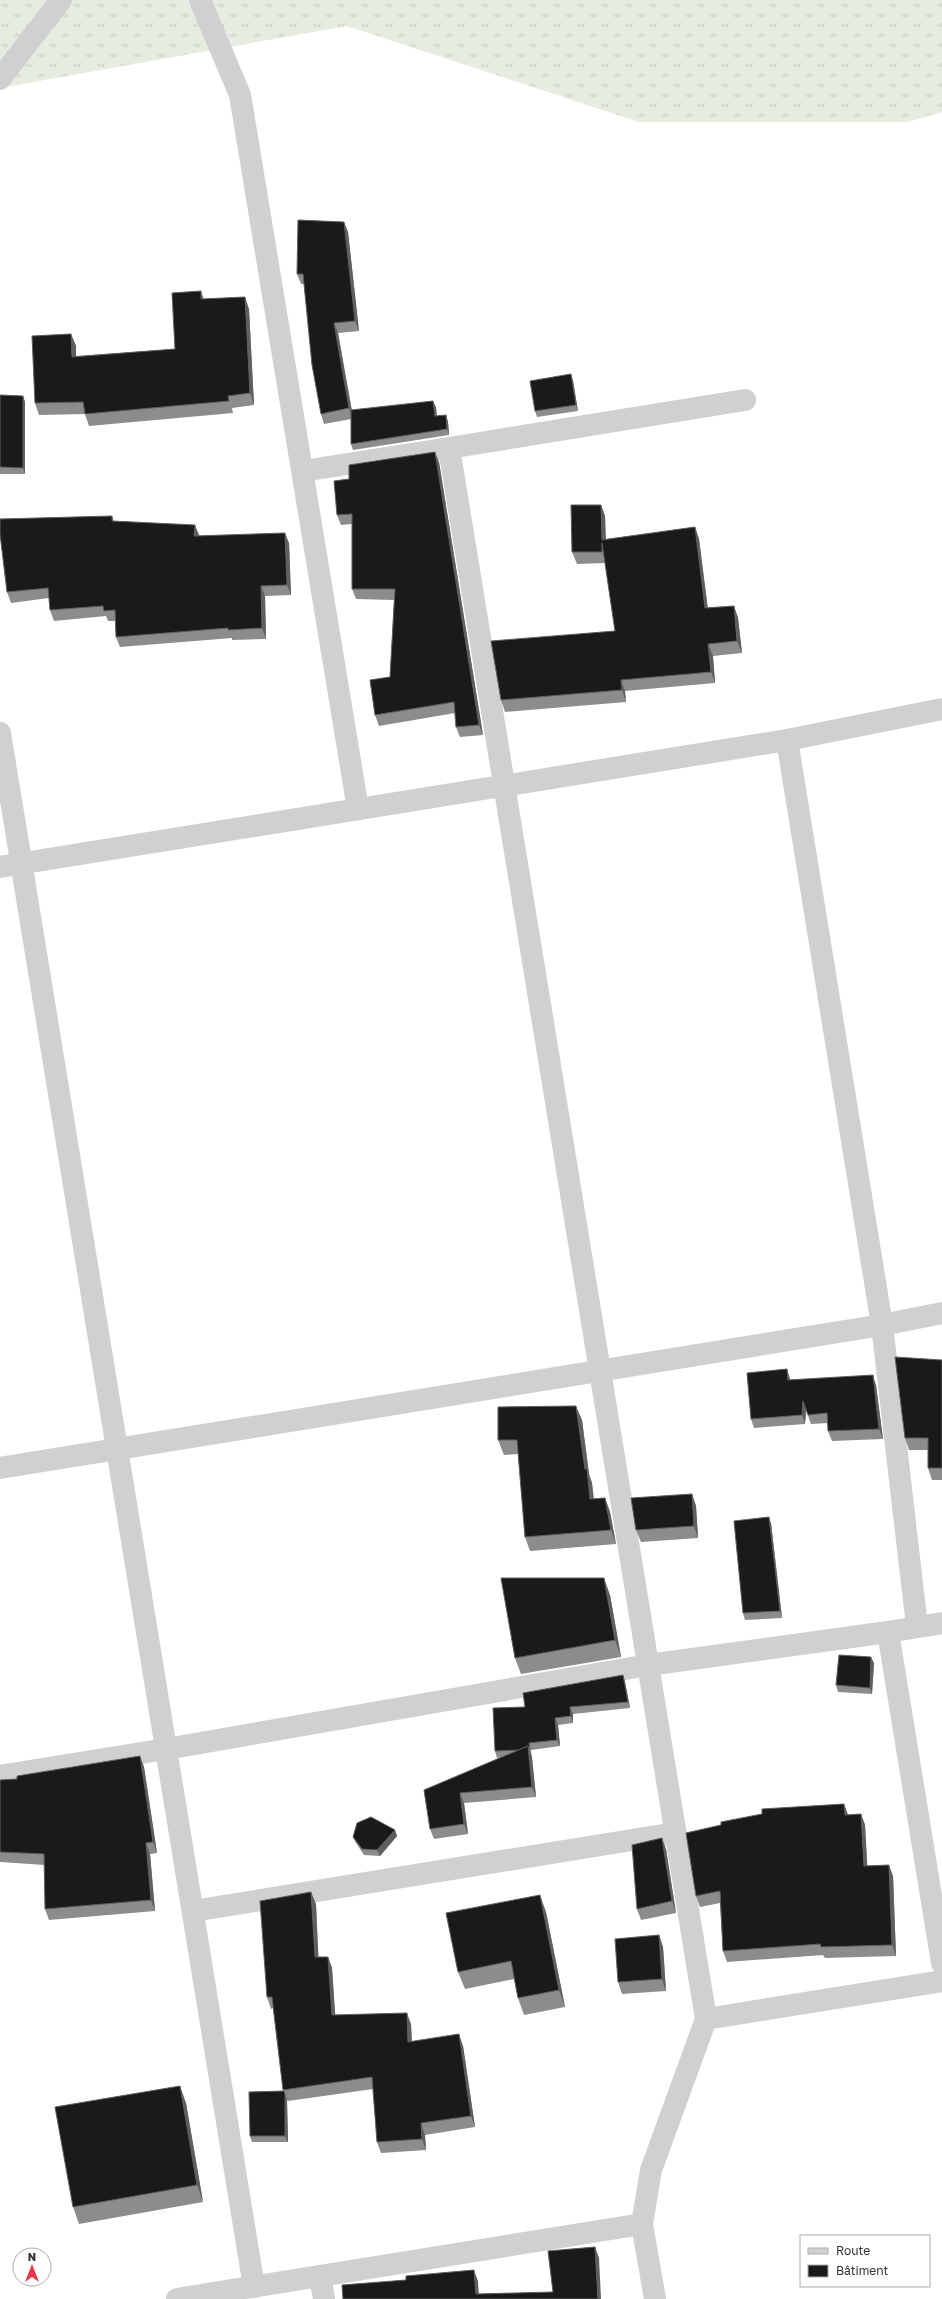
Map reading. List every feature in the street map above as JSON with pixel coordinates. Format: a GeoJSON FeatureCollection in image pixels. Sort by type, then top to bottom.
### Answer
{"type":"FeatureCollection","features":[{"type":"Feature","properties":{"kind":"street"},"geometry":{"type":"LineString","coordinates":[[0,79],[61,0]]}},
{"type":"Feature","properties":{"kind":"street"},"geometry":{"type":"LineString","coordinates":[[200,0],[240,95],[358,809]]}},
{"type":"Feature","properties":{"kind":"street"},"geometry":{"type":"LineString","coordinates":[[303,471],[745,400]]}},
{"type":"Feature","properties":{"kind":"street"},"geometry":{"type":"LineString","coordinates":[[450,448],[706,2020],[651,2170],[642,2224],[655,2299]]}},
{"type":"Feature","properties":{"kind":"street"},"geometry":{"type":"LineString","coordinates":[[0,867],[787,740],[942,709]]}},
{"type":"Feature","properties":{"kind":"street"},"geometry":{"type":"LineString","coordinates":[[0,733],[254,2287]]}},
{"type":"Feature","properties":{"kind":"street"},"geometry":{"type":"LineString","coordinates":[[787,740],[882,1325],[916,1626]]}},
{"type":"Feature","properties":{"kind":"street"},"geometry":{"type":"LineString","coordinates":[[0,1468],[882,1325],[942,1313]]}},
{"type":"Feature","properties":{"kind":"street"},"geometry":{"type":"LineString","coordinates":[[0,1776],[166,1749],[648,1665],[888,1632],[916,1626],[942,1623]]}},
{"type":"Feature","properties":{"kind":"street"},"geometry":{"type":"LineString","coordinates":[[888,1632],[942,1963]]}},
{"type":"Feature","properties":{"kind":"street"},"geometry":{"type":"LineString","coordinates":[[193,1911],[675,1833]]}},
{"type":"Feature","properties":{"kind":"street"},"geometry":{"type":"LineString","coordinates":[[706,2020],[942,1981]]}},
{"type":"Feature","properties":{"kind":"street"},"geometry":{"type":"LineString","coordinates":[[178,2299],[642,2224]]}},
{"type":"Feature","properties":{"kind":"street"},"geometry":{"type":"LineString","coordinates":[[320,2276],[324,2299]]}},
{"type":"Feature","properties":{"kind":"green space"},"geometry":{"type":"Polygon","coordinates":[[[0,0],[942,0],[942,112],[908,122],[639,122],[347,26],[0,88],[0,0]]]}},
{"type":"Feature","properties":{"kind":"building"},"geometry":{"type":"Polygon","coordinates":[[[298,220],[344,222],[355,321],[334,323],[349,408],[321,414],[312,365],[303,274],[297,274],[298,220]]]}},
{"type":"Feature","properties":{"kind":"building"},"geometry":{"type":"Polygon","coordinates":[[[201,291],[201,299],[245,297],[250,393],[228,396],[229,401],[85,414],[83,402],[35,403],[32,336],[71,334],[72,357],[175,349],[172,293],[201,291]]]}},
{"type":"Feature","properties":{"kind":"building"},"geometry":{"type":"Polygon","coordinates":[[[571,374],[576,405],[535,411],[530,381],[571,374]]]}},
{"type":"Feature","properties":{"kind":"building"},"geometry":{"type":"Polygon","coordinates":[[[0,395],[23,396],[23,468],[0,467],[0,395]]]}},
{"type":"Feature","properties":{"kind":"building"},"geometry":{"type":"Polygon","coordinates":[[[433,401],[435,416],[446,415],[447,429],[351,444],[351,410],[433,401]]]}},
{"type":"Feature","properties":{"kind":"building"},"geometry":{"type":"Polygon","coordinates":[[[435,452],[479,725],[456,727],[454,702],[375,715],[370,680],[390,677],[395,589],[352,589],[352,514],[337,515],[334,481],[349,479],[349,465],[435,452]]]}},
{"type":"Feature","properties":{"kind":"building"},"geometry":{"type":"Polygon","coordinates":[[[571,505],[601,505],[602,540],[695,527],[705,608],[734,606],[737,641],[708,644],[711,672],[621,680],[622,690],[501,700],[491,641],[615,631],[602,543],[602,552],[572,552],[571,505]]]}},
{"type":"Feature","properties":{"kind":"building"},"geometry":{"type":"Polygon","coordinates":[[[112,516],[112,521],[195,525],[194,536],[285,533],[287,585],[261,586],[262,628],[228,630],[228,628],[116,637],[115,610],[104,611],[103,606],[50,610],[48,588],[7,592],[0,534],[0,519],[112,516]]]}},
{"type":"Feature","properties":{"kind":"building"},"geometry":{"type":"Polygon","coordinates":[[[895,1357],[942,1360],[942,1468],[928,1468],[928,1438],[905,1438],[895,1357]]]}},
{"type":"Feature","properties":{"kind":"building"},"geometry":{"type":"Polygon","coordinates":[[[787,1369],[788,1380],[873,1375],[879,1429],[828,1431],[827,1413],[808,1415],[803,1401],[802,1415],[751,1419],[747,1373],[787,1369]]]}},
{"type":"Feature","properties":{"kind":"building"},"geometry":{"type":"Polygon","coordinates":[[[576,1406],[585,1469],[587,1469],[590,1499],[605,1498],[611,1530],[525,1537],[517,1440],[498,1440],[498,1407],[576,1406]]]}},
{"type":"Feature","properties":{"kind":"building"},"geometry":{"type":"Polygon","coordinates":[[[692,1494],[694,1526],[636,1530],[631,1498],[692,1494]]]}},
{"type":"Feature","properties":{"kind":"building"},"geometry":{"type":"Polygon","coordinates":[[[769,1517],[780,1611],[743,1613],[734,1521],[769,1517]]]}},
{"type":"Feature","properties":{"kind":"building"},"geometry":{"type":"Polygon","coordinates":[[[501,1578],[604,1578],[615,1640],[515,1658],[501,1578]]]}},
{"type":"Feature","properties":{"kind":"building"},"geometry":{"type":"Polygon","coordinates":[[[839,1655],[871,1657],[870,1688],[836,1685],[839,1655]]]}},
{"type":"Feature","properties":{"kind":"building"},"geometry":{"type":"Polygon","coordinates":[[[623,1675],[628,1702],[570,1707],[571,1716],[555,1718],[557,1740],[529,1743],[530,1749],[528,1746],[519,1750],[495,1751],[493,1708],[525,1707],[523,1693],[623,1675]]]}},
{"type":"Feature","properties":{"kind":"building"},"geometry":{"type":"Polygon","coordinates":[[[528,1746],[532,1787],[460,1793],[464,1824],[430,1829],[424,1790],[528,1746]]]}},
{"type":"Feature","properties":{"kind":"building"},"geometry":{"type":"Polygon","coordinates":[[[140,1756],[153,1842],[146,1843],[151,1900],[45,1909],[44,1854],[0,1852],[0,1780],[17,1779],[17,1776],[140,1756]]]}},
{"type":"Feature","properties":{"kind":"building"},"geometry":{"type":"Polygon","coordinates":[[[844,1804],[845,1815],[861,1814],[864,1866],[889,1865],[892,1945],[821,1947],[820,1944],[723,1951],[720,1891],[696,1896],[686,1833],[721,1825],[721,1822],[762,1814],[762,1809],[844,1804]]]}},
{"type":"Feature","properties":{"kind":"building"},"geometry":{"type":"Polygon","coordinates":[[[371,1817],[395,1830],[377,1850],[362,1849],[353,1837],[357,1823],[371,1817]]]}},
{"type":"Feature","properties":{"kind":"building"},"geometry":{"type":"Polygon","coordinates":[[[662,1838],[672,1901],[637,1909],[632,1845],[662,1838]]]}},
{"type":"Feature","properties":{"kind":"building"},"geometry":{"type":"Polygon","coordinates":[[[311,1892],[315,1957],[328,1957],[332,2015],[407,2013],[408,2042],[459,2034],[471,2116],[421,2123],[422,2139],[377,2142],[372,2077],[283,2090],[272,1997],[267,1997],[260,1901],[311,1892]]]}},
{"type":"Feature","properties":{"kind":"building"},"geometry":{"type":"Polygon","coordinates":[[[540,1895],[559,1990],[518,1998],[511,1961],[458,1972],[446,1913],[540,1895]]]}},
{"type":"Feature","properties":{"kind":"building"},"geometry":{"type":"Polygon","coordinates":[[[659,1935],[662,1979],[618,1982],[615,1939],[659,1935]]]}},
{"type":"Feature","properties":{"kind":"building"},"geometry":{"type":"Polygon","coordinates":[[[180,2086],[197,2185],[73,2207],[55,2107],[180,2086]]]}},
{"type":"Feature","properties":{"kind":"building"},"geometry":{"type":"Polygon","coordinates":[[[284,2091],[285,2136],[250,2136],[249,2092],[284,2091]]]}},
{"type":"Feature","properties":{"kind":"building"},"geometry":{"type":"Polygon","coordinates":[[[595,2247],[598,2299],[343,2299],[342,2285],[406,2280],[406,2276],[474,2270],[476,2294],[553,2292],[548,2251],[595,2247]]]}}]}
